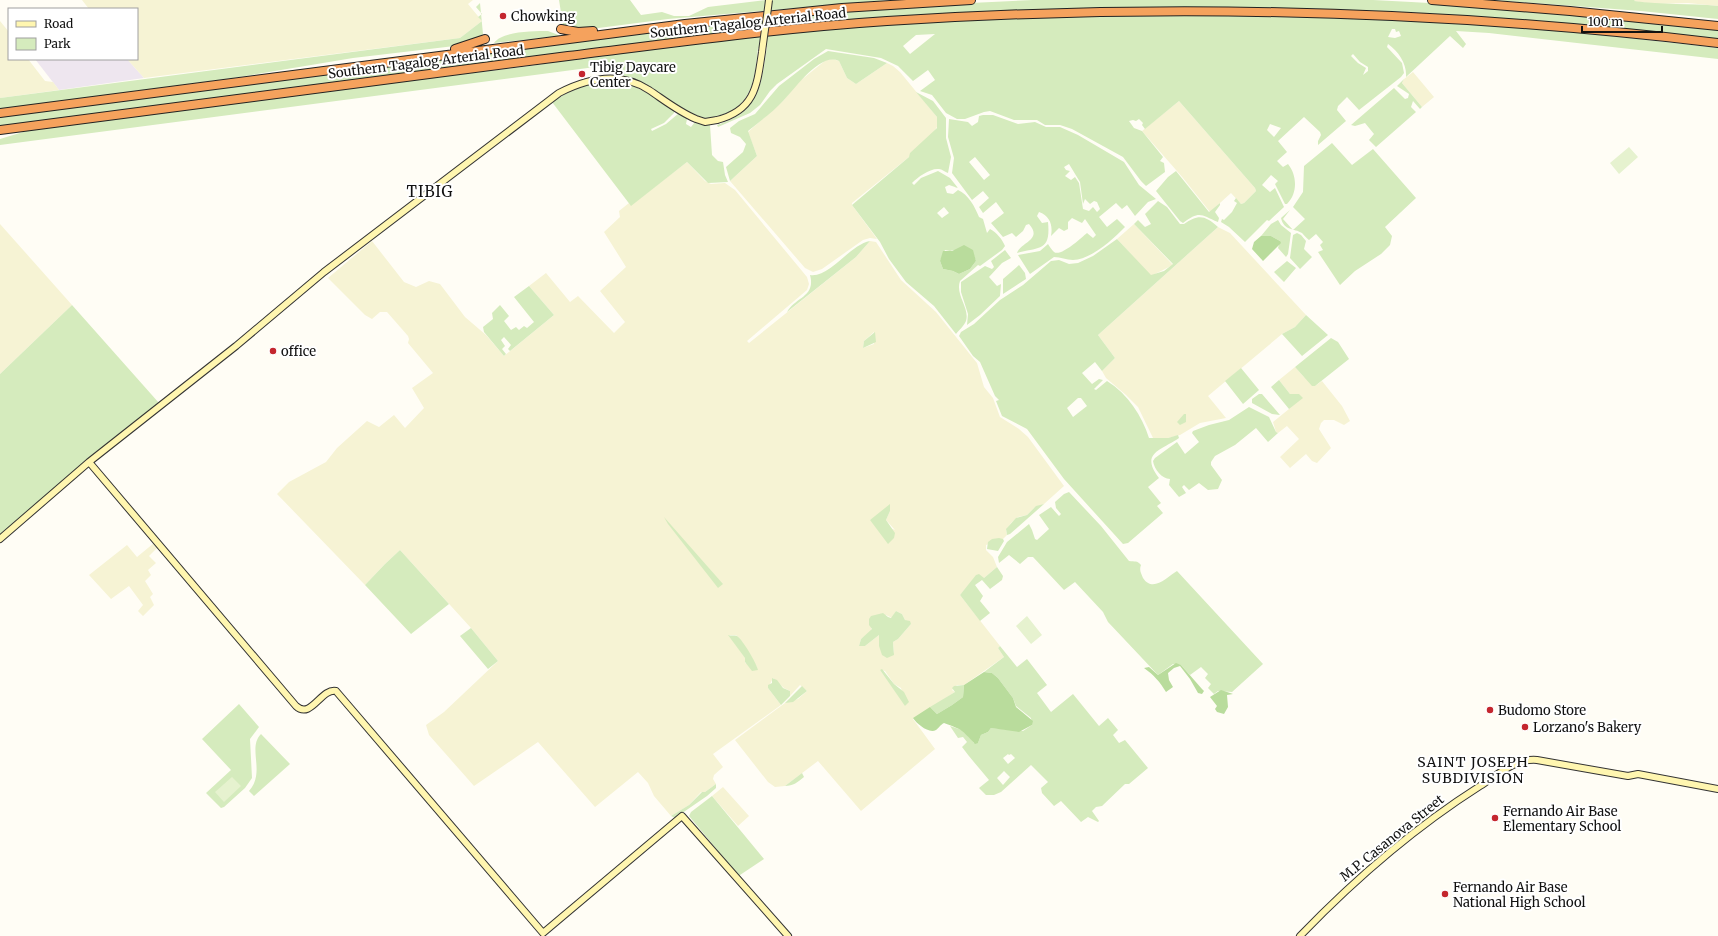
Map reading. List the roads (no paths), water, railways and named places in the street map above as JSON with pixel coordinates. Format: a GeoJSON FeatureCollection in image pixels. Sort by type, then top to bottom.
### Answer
{"type":"FeatureCollection","features":[{"type":"Feature","properties":{"kind":"highway","name":"Southern Tagalog Arterial Road"},"geometry":{"type":"LineString","coordinates":[[0,114],[715,20],[842,8],[972,0]]}},
{"type":"Feature","properties":{"kind":"highway"},"geometry":{"type":"LineString","coordinates":[[1432,0],[1570,11],[1718,26]]}},
{"type":"Feature","properties":{"kind":"highway","name":"Southern Tagalog Arterial Road"},"geometry":{"type":"LineString","coordinates":[[0,130],[677,42],[889,21],[1080,12],[1297,12],[1497,21],[1718,43]]}},
{"type":"Feature","properties":{"kind":"highway"},"geometry":{"type":"LineString","coordinates":[[562,29],[584,32],[682,20],[715,20]]}},
{"type":"Feature","properties":{"kind":"highway"},"geometry":{"type":"LineString","coordinates":[[296,74],[360,62],[448,51],[485,39]]}},
{"type":"Feature","properties":{"kind":"street"},"geometry":{"type":"LineString","coordinates":[[0,539],[89,462],[230,350],[345,255],[559,93],[590,80],[607,78],[623,79],[647,89],[696,119],[709,122],[731,116],[741,109],[755,91],[769,0]]}},
{"type":"Feature","properties":{"kind":"street"},"geometry":{"type":"LineString","coordinates":[[89,462],[296,706],[301,710],[307,710],[330,690],[336,691],[542,933],[683,816],[788,936]]}},
{"type":"Feature","properties":{"kind":"street","name":"M.P. Casanova Street"},"geometry":{"type":"LineString","coordinates":[[1300,936],[1361,876],[1438,813],[1498,774],[1520,762],[1537,760],[1628,776],[1638,774],[1718,789]]}},
{"type":"Feature","properties":{"kind":"place","name":"Chowking"},"geometry":{"type":"Point","coordinates":[503,16]}},
{"type":"Feature","properties":{"kind":"place","name":"Tibig Daycare Center"},"geometry":{"type":"Point","coordinates":[582,74]}},
{"type":"Feature","properties":{"kind":"place","name":"office"},"geometry":{"type":"Point","coordinates":[273,351]}},
{"type":"Feature","properties":{"kind":"place","name":"Budomo Store"},"geometry":{"type":"Point","coordinates":[1490,710]}},
{"type":"Feature","properties":{"kind":"place","name":"Lorzano's Bakery"},"geometry":{"type":"Point","coordinates":[1525,727]}},
{"type":"Feature","properties":{"kind":"place","name":"Fernando Air Base Elementary School"},"geometry":{"type":"Point","coordinates":[1495,818]}},
{"type":"Feature","properties":{"kind":"place","name":"Fernando Air Base National High School"},"geometry":{"type":"Point","coordinates":[1445,894]}},
{"type":"Feature","properties":{"kind":"district","name":"TIBIG"},"geometry":{"type":"Point","coordinates":[430,191]}},
{"type":"Feature","properties":{"kind":"district","name":"SAINT JOSEPH SUBDIVISION"},"geometry":{"type":"Point","coordinates":[1473,770]}}]}
